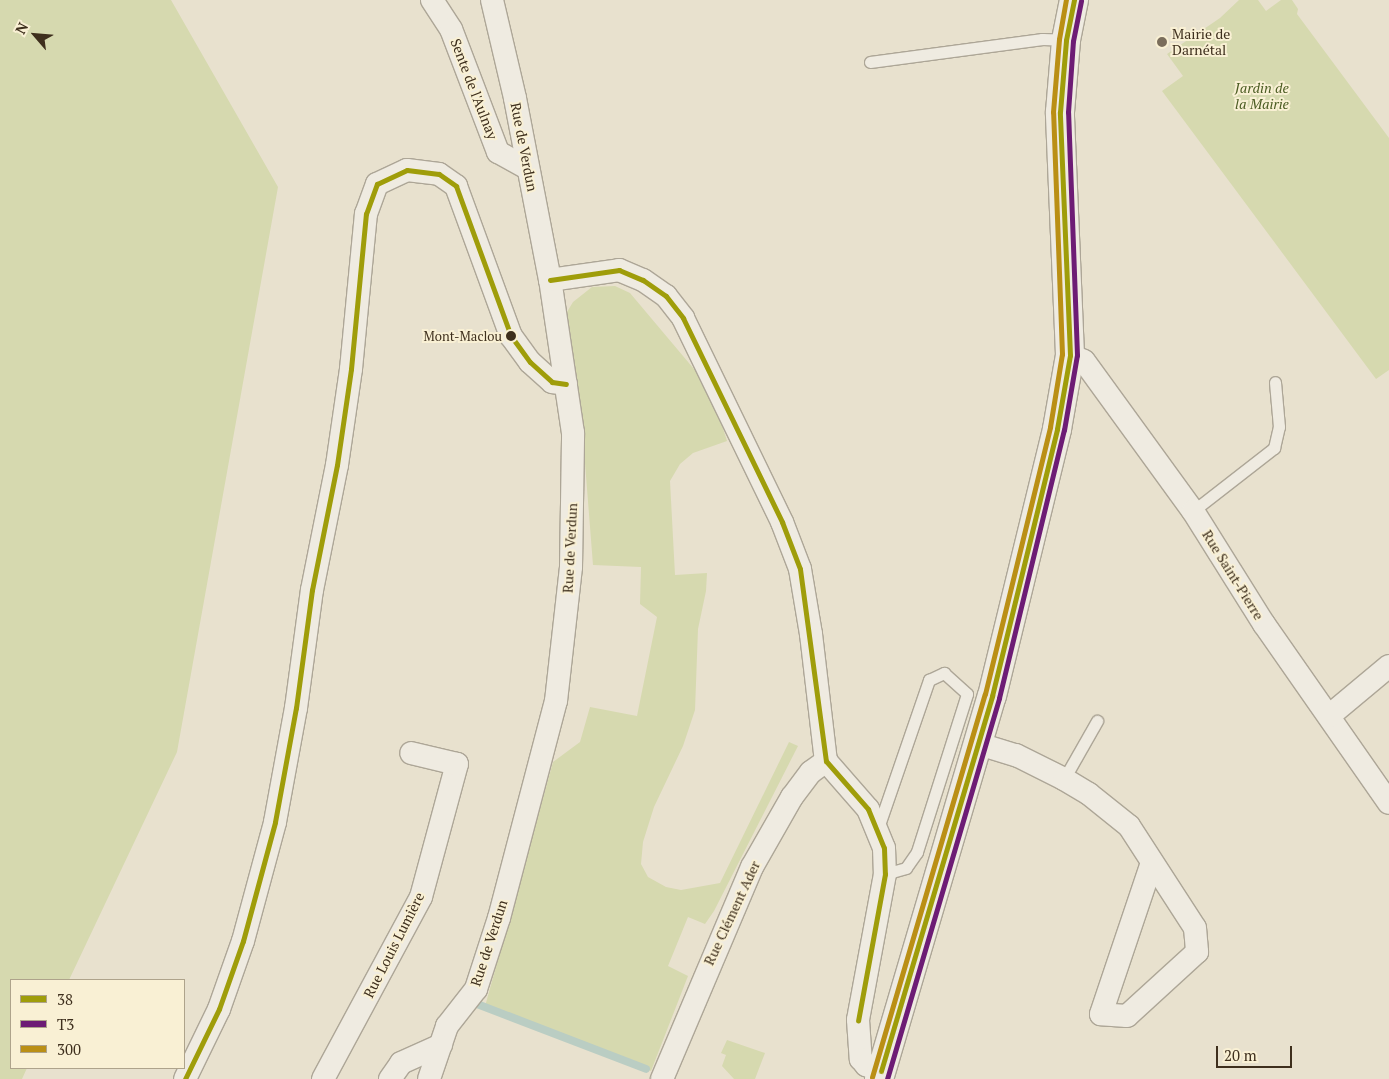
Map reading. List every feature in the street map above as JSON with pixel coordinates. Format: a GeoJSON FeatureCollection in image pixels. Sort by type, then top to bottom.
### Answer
{"type":"FeatureCollection","features":[{"type":"Feature","properties":{"kind":"street","name":"Sente de l'Aulnay"},"geometry":{"type":"LineString","coordinates":[[432,0],[451,29],[498,152],[527,168]]}},
{"type":"Feature","properties":{"kind":"street","name":"Rue de Verdun"},"geometry":{"type":"LineString","coordinates":[[428,1079],[447,1026],[476,989],[499,918],[556,701],[571,567],[573,433],[550,280],[492,0]]}},
{"type":"Feature","properties":{"kind":"street"},"geometry":{"type":"LineString","coordinates":[[550,280],[619,270],[643,280],[666,296],[683,318],[782,522],[800,569],[811,634],[826,761],[868,810],[884,848],[886,874],[858,1020],[861,1059],[880,1075],[979,744],[1058,429],[1070,354],[1060,127],[1066,40],[1074,0]]}},
{"type":"Feature","properties":{"kind":"street"},"geometry":{"type":"LineString","coordinates":[[185,1079],[219,1009],[243,941],[275,822],[296,708],[312,590],[337,465],[350,370],[366,214],[377,184],[407,170],[439,174],[456,186],[511,336],[530,362],[552,382],[566,384]]}},
{"type":"Feature","properties":{"kind":"street","name":"Rue Saint-Pierre"},"geometry":{"type":"LineString","coordinates":[[1070,354],[1084,361],[1193,511],[1264,624],[1389,803]]}},
{"type":"Feature","properties":{"kind":"street"},"geometry":{"type":"LineString","coordinates":[[1328,716],[1389,666]]}},
{"type":"Feature","properties":{"kind":"street"},"geometry":{"type":"LineString","coordinates":[[979,744],[1016,755],[1064,779],[1089,794],[1129,826],[1151,865],[1195,928],[1197,952],[1127,1016],[1101,1014],[1151,865]]}},
{"type":"Feature","properties":{"kind":"street","name":"Rue Louis Lumière"},"geometry":{"type":"LineString","coordinates":[[323,1079],[421,897],[457,764],[411,753]]}},
{"type":"Feature","properties":{"kind":"street","name":"Rue Clément Ader"},"geometry":{"type":"LineString","coordinates":[[662,1079],[752,867],[792,797],[811,772],[826,761]]}},
{"type":"Feature","properties":{"kind":"street"},"geometry":{"type":"LineString","coordinates":[[390,1079],[401,1063],[441,1045]]}},
{"type":"Feature","properties":{"kind":"lane"},"geometry":{"type":"LineString","coordinates":[[870,62],[1042,38],[1066,40]]}},
{"type":"Feature","properties":{"kind":"lane"},"geometry":{"type":"LineString","coordinates":[[1193,511],[1274,448],[1279,427],[1275,382]]}},
{"type":"Feature","properties":{"kind":"lane"},"geometry":{"type":"LineString","coordinates":[[878,830],[929,680],[944,672],[967,694],[917,852],[906,868],[886,874]]}},
{"type":"Feature","properties":{"kind":"lane"},"geometry":{"type":"LineString","coordinates":[[1064,779],[1097,721]]}},
{"type":"Feature","properties":{"kind":"green space"},"geometry":{"type":"Polygon","coordinates":[[[0,0],[171,0],[278,187],[177,752],[69,979],[10,979],[10,1069],[27,1069],[22,1079],[0,1079],[0,0]]]}},
{"type":"Feature","properties":{"kind":"green space","name":"Jardin de la Mairie"},"geometry":{"type":"Polygon","coordinates":[[[1239,0],[1258,0],[1266,11],[1281,0],[1292,0],[1298,9],[1297,14],[1389,138],[1389,370],[1376,379],[1162,91],[1183,76],[1167,54],[1220,18],[1239,0]]]}},
{"type":"Feature","properties":{"kind":"green space"},"geometry":{"type":"Polygon","coordinates":[[[615,286],[630,293],[699,375],[713,397],[727,441],[693,453],[680,464],[670,481],[675,575],[707,573],[706,591],[698,629],[695,710],[683,746],[654,807],[643,842],[641,864],[648,877],[666,887],[681,890],[720,883],[789,742],[798,746],[714,911],[705,924],[688,917],[668,966],[688,976],[651,1071],[484,1010],[553,762],[580,742],[590,707],[637,716],[657,617],[640,604],[641,567],[593,565],[582,425],[567,312],[573,302],[592,287],[615,286]]]}},
{"type":"Feature","properties":{"kind":"green space"},"geometry":{"type":"Polygon","coordinates":[[[727,1040],[765,1053],[755,1079],[734,1079],[722,1066],[726,1055],[721,1053],[727,1040]]]}},
{"type":"Feature","properties":{"kind":"waterway"},"geometry":{"type":"LineString","coordinates":[[477,1004],[646,1069]]}},
{"type":"Feature","properties":{"kind":"transit line","name":"300"},"geometry":{"type":"LineString","coordinates":[[872,1077],[985,694],[1050,427],[1062,354],[1053,112],[1059,39],[1066,0]]}},
{"type":"Feature","properties":{"kind":"transit line","name":"38"},"geometry":{"type":"LineString","coordinates":[[881,1071],[992,696],[1057,429],[1070,355],[1060,112],[1066,40],[1074,0]]}},
{"type":"Feature","properties":{"kind":"transit line","name":"T3"},"geometry":{"type":"LineString","coordinates":[[887,1079],[999,698],[1064,430],[1077,355],[1068,112],[1073,41],[1081,1]]}},
{"type":"Feature","properties":{"kind":"transit line","name":"38"},"geometry":{"type":"LineString","coordinates":[[185,1079],[219,1009],[243,941],[275,822],[296,708],[312,590],[337,465],[351,369],[366,214],[377,184],[407,170],[439,174],[456,186],[511,336],[530,362],[552,382],[566,384]]}},
{"type":"Feature","properties":{"kind":"transit line","name":"38"},"geometry":{"type":"LineString","coordinates":[[550,280],[619,270],[643,280],[666,296],[683,318],[782,522],[800,569],[826,761],[868,809],[884,848],[885,874],[858,1021]]}},
{"type":"Feature","properties":{"kind":"place","name":"Mairie de Darnétal"},"geometry":{"type":"Point","coordinates":[1162,42]}},
{"type":"Feature","properties":{"kind":"place","name":"Mont-Maclou"},"geometry":{"type":"Point","coordinates":[511,336]}}]}
